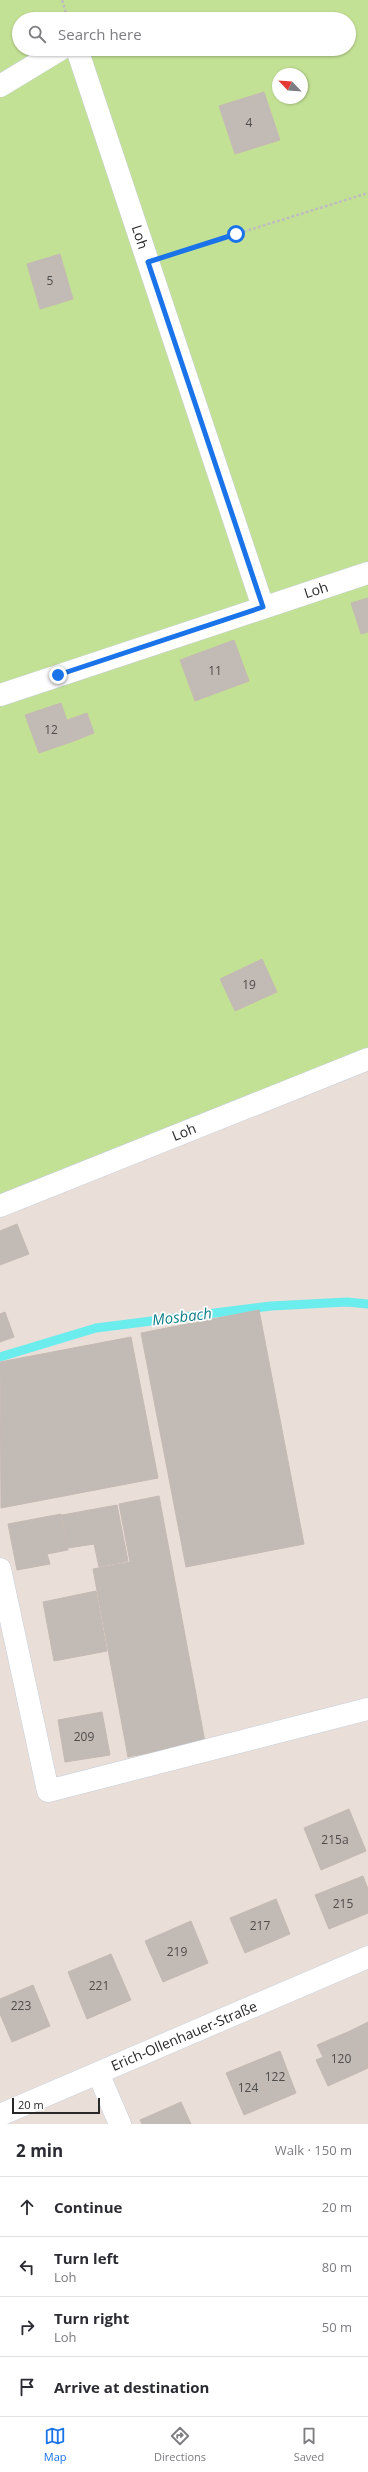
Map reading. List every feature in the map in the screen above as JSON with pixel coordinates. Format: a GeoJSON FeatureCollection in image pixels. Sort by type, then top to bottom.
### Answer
{"type":"FeatureCollection","features":[{"type":"Feature","properties":{"kind":"street"},"geometry":{"type":"LineString","coordinates":[[0,86],[49,56]]}},
{"type":"Feature","properties":{"kind":"street","name":"Loh"},"geometry":{"type":"LineString","coordinates":[[79,56],[263,607]]}},
{"type":"Feature","properties":{"kind":"street","name":"Loh"},"geometry":{"type":"LineString","coordinates":[[0,695],[368,573]]}},
{"type":"Feature","properties":{"kind":"street","name":"Loh"},"geometry":{"type":"LineString","coordinates":[[0,1206],[368,1059]]}},
{"type":"Feature","properties":{"kind":"street"},"geometry":{"type":"LineString","coordinates":[[0,1570],[48,1791],[368,1709]]}},
{"type":"Feature","properties":{"kind":"street","name":"Erich-Ollenhauer-Straße"},"geometry":{"type":"LineString","coordinates":[[0,2115],[368,1957]]}},
{"type":"Feature","properties":{"kind":"street"},"geometry":{"type":"LineString","coordinates":[[98,2073],[120,2124]]}},
{"type":"Feature","properties":{"kind":"path"},"geometry":{"type":"LineString","coordinates":[[62,0],[66,12]]}},
{"type":"Feature","properties":{"kind":"path"},"geometry":{"type":"LineString","coordinates":[[148,262],[368,192]]}},
{"type":"Feature","properties":{"kind":"green space"},"geometry":{"type":"Polygon","coordinates":[[[0,0],[368,0],[368,1052],[0,1201],[0,0]]]}},
{"type":"Feature","properties":{"kind":"building"},"geometry":{"type":"Polygon","coordinates":[[[264,92],[280,140],[235,154],[219,106],[264,92]]]}},
{"type":"Feature","properties":{"kind":"building"},"geometry":{"type":"Polygon","coordinates":[[[60,254],[73,299],[40,309],[27,264],[60,254]]]}},
{"type":"Feature","properties":{"kind":"building"},"geometry":{"type":"Polygon","coordinates":[[[368,598],[368,632],[361,634],[351,603],[368,598]]]}},
{"type":"Feature","properties":{"kind":"building"},"geometry":{"type":"Polygon","coordinates":[[[234,640],[249,681],[195,701],[180,660],[234,640]]]}},
{"type":"Feature","properties":{"kind":"building"},"geometry":{"type":"Polygon","coordinates":[[[61,703],[74,741],[39,753],[25,715],[61,703]]]}},
{"type":"Feature","properties":{"kind":"building"},"geometry":{"type":"Polygon","coordinates":[[[87,713],[94,733],[74,741],[67,720],[87,713]]]}},
{"type":"Feature","properties":{"kind":"building"},"geometry":{"type":"Polygon","coordinates":[[[262,959],[277,992],[235,1011],[220,979],[262,959]]]}},
{"type":"Feature","properties":{"kind":"building"},"geometry":{"type":"Polygon","coordinates":[[[17,1224],[29,1254],[0,1265],[0,1231],[17,1224]]]}},
{"type":"Feature","properties":{"kind":"building"},"geometry":{"type":"Polygon","coordinates":[[[259,1310],[304,1544],[186,1567],[141,1333],[259,1310]]]}},
{"type":"Feature","properties":{"kind":"building"},"geometry":{"type":"Polygon","coordinates":[[[5,1312],[14,1337],[0,1342],[0,1314],[5,1312]]]}},
{"type":"Feature","properties":{"kind":"building"},"geometry":{"type":"Polygon","coordinates":[[[131,1337],[158,1478],[1,1508],[0,1362],[131,1337]]]}},
{"type":"Feature","properties":{"kind":"building"},"geometry":{"type":"Polygon","coordinates":[[[159,1496],[205,1742],[128,1757],[93,1569],[130,1562],[119,1504],[159,1496]]]}},
{"type":"Feature","properties":{"kind":"building"},"geometry":{"type":"Polygon","coordinates":[[[117,1505],[128,1561],[99,1567],[94,1544],[68,1548],[62,1515],[117,1505]]]}},
{"type":"Feature","properties":{"kind":"building"},"geometry":{"type":"Polygon","coordinates":[[[61,1514],[68,1550],[47,1554],[50,1564],[17,1570],[8,1524],[61,1514]]]}},
{"type":"Feature","properties":{"kind":"building"},"geometry":{"type":"Polygon","coordinates":[[[96,1591],[107,1651],[54,1661],[43,1602],[96,1591]]]}},
{"type":"Feature","properties":{"kind":"building"},"geometry":{"type":"Polygon","coordinates":[[[102,1712],[110,1755],[65,1762],[58,1720],[102,1712]]]}},
{"type":"Feature","properties":{"kind":"building"},"geometry":{"type":"Polygon","coordinates":[[[349,1809],[366,1851],[321,1870],[304,1828],[349,1809]]]}},
{"type":"Feature","properties":{"kind":"building"},"geometry":{"type":"Polygon","coordinates":[[[363,1876],[368,1889],[368,1913],[329,1929],[315,1895],[363,1876]]]}},
{"type":"Feature","properties":{"kind":"building"},"geometry":{"type":"Polygon","coordinates":[[[276,1899],[290,1934],[245,1953],[230,1918],[276,1899]]]}},
{"type":"Feature","properties":{"kind":"building"},"geometry":{"type":"Polygon","coordinates":[[[191,1921],[208,1963],[163,1982],[145,1941],[191,1921]]]}},
{"type":"Feature","properties":{"kind":"building"},"geometry":{"type":"Polygon","coordinates":[[[111,1954],[131,2000],[87,2019],[68,1972],[111,1954]]]}},
{"type":"Feature","properties":{"kind":"building"},"geometry":{"type":"Polygon","coordinates":[[[33,1985],[50,2026],[12,2042],[0,2014],[0,1999],[33,1985]]]}},
{"type":"Feature","properties":{"kind":"building"},"geometry":{"type":"Polygon","coordinates":[[[368,2022],[368,2068],[366,2069],[350,2031],[368,2022]]]}},
{"type":"Feature","properties":{"kind":"building"},"geometry":{"type":"Polygon","coordinates":[[[350,2031],[366,2069],[328,2086],[316,2060],[323,2057],[317,2045],[350,2031]]]}},
{"type":"Feature","properties":{"kind":"building"},"geometry":{"type":"Polygon","coordinates":[[[280,2051],[296,2093],[270,2104],[253,2062],[280,2051]]]}},
{"type":"Feature","properties":{"kind":"building"},"geometry":{"type":"Polygon","coordinates":[[[253,2062],[270,2104],[244,2115],[226,2073],[253,2062]]]}},
{"type":"Feature","properties":{"kind":"building"},"geometry":{"type":"Polygon","coordinates":[[[181,2102],[191,2124],[142,2124],[140,2120],[181,2102]]]}},
{"type":"Feature","properties":{"kind":"waterway","name":"Mosbach"},"geometry":{"type":"LineString","coordinates":[[0,1357],[96,1328],[271,1306],[347,1302],[368,1304]]}},
{"type":"Feature","properties":{"kind":"route"},"geometry":{"type":"LineString","coordinates":[[58,675],[263,607],[148,262],[236,234]]}}]}
